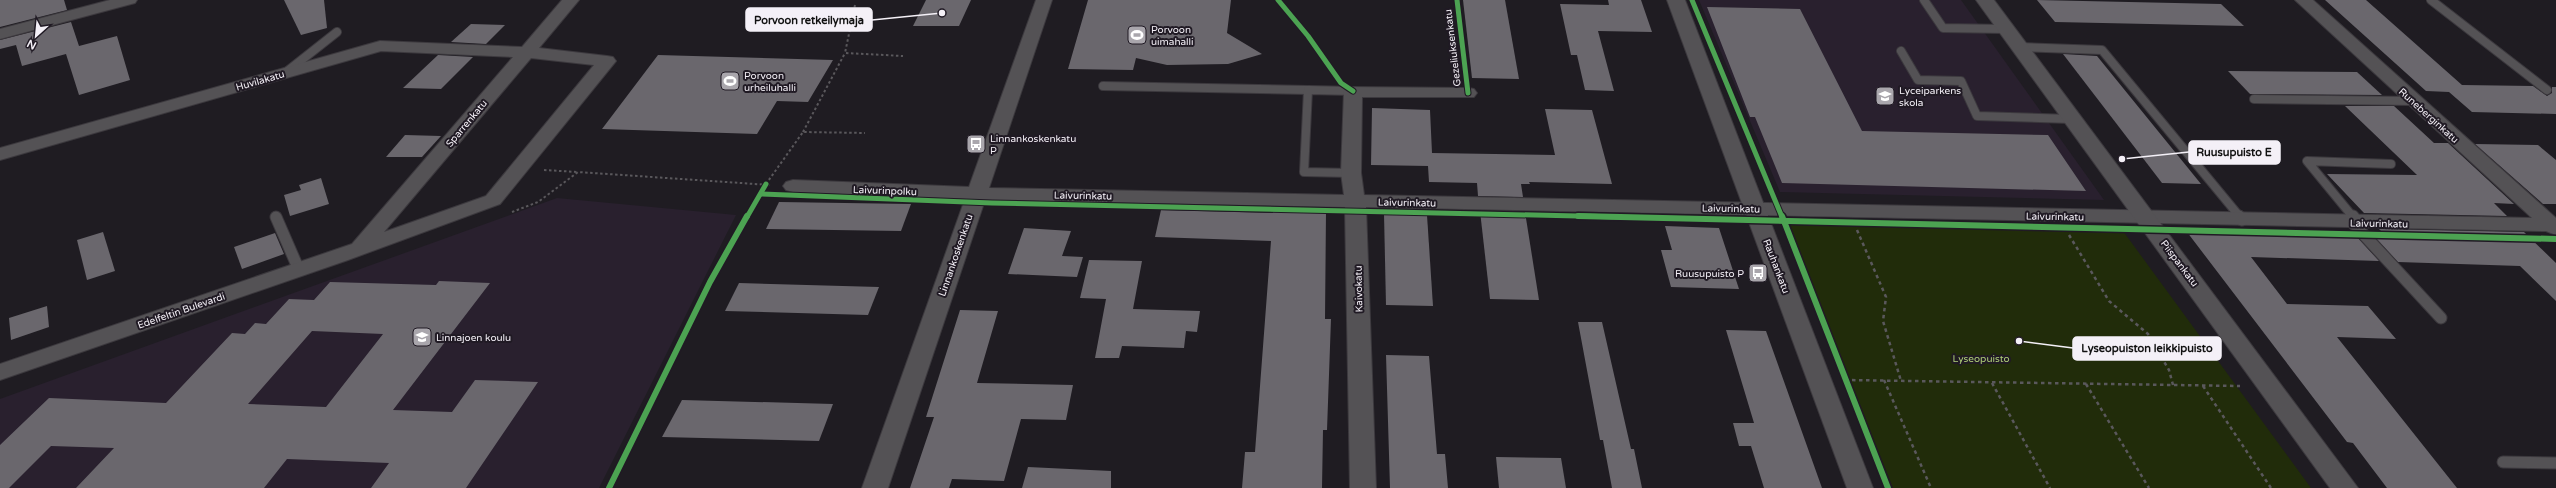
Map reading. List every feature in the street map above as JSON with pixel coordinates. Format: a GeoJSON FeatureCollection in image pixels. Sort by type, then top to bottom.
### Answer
{"type":"FeatureCollection","features":[{"type":"Feature","properties":{"kind":"street"},"geometry":{"type":"LineString","coordinates":[[0,34],[129,0]]}},
{"type":"Feature","properties":{"kind":"street","name":"Sparrenkatu"},"geometry":{"type":"LineString","coordinates":[[361,246],[525,52],[571,0]]}},
{"type":"Feature","properties":{"kind":"street","name":"Linnankoskenkatu"},"geometry":{"type":"LineString","coordinates":[[875,488],[1044,0]]}},
{"type":"Feature","properties":{"kind":"street","name":"Rauhankatu"},"geometry":{"type":"LineString","coordinates":[[1676,0],[1860,488]]}},
{"type":"Feature","properties":{"kind":"street","name":"Piispankatu"},"geometry":{"type":"LineString","coordinates":[[1985,0],[2071,119],[2346,488]]}},
{"type":"Feature","properties":{"kind":"street","name":"Runeberginkatu"},"geometry":{"type":"LineString","coordinates":[[2303,0],[2555,227]]}},
{"type":"Feature","properties":{"kind":"street","name":"Huvilakatu"},"geometry":{"type":"LineString","coordinates":[[0,154],[380,46],[525,52],[607,61],[519,168]]}},
{"type":"Feature","properties":{"kind":"street","name":"Gezeliuksenkatu"},"geometry":{"type":"LineString","coordinates":[[1352,91],[1468,93]]}},
{"type":"Feature","properties":{"kind":"street","name":"Kaivokatu"},"geometry":{"type":"LineString","coordinates":[[1352,91],[1351,173],[1356,201],[1363,488]]}},
{"type":"Feature","properties":{"kind":"street","name":"Edelfeltin Bulevardi"},"geometry":{"type":"LineString","coordinates":[[0,372],[299,270],[361,246],[493,200],[519,168]]}},
{"type":"Feature","properties":{"kind":"street","name":"Laivurinpolku"},"geometry":{"type":"LineString","coordinates":[[793,186],[977,193]]}},
{"type":"Feature","properties":{"kind":"street","name":"Laivurinkatu"},"geometry":{"type":"LineString","coordinates":[[977,193],[1755,208],[2555,227]]}},
{"type":"Feature","properties":{"kind":"lane"},"geometry":{"type":"LineString","coordinates":[[1924,0],[1943,28],[2006,29]]}},
{"type":"Feature","properties":{"kind":"lane"},"geometry":{"type":"LineString","coordinates":[[2430,0],[2547,90]]}},
{"type":"Feature","properties":{"kind":"lane"},"geometry":{"type":"LineString","coordinates":[[285,73],[337,32]]}},
{"type":"Feature","properties":{"kind":"lane"},"geometry":{"type":"LineString","coordinates":[[2019,48],[2102,50],[2242,220]]}},
{"type":"Feature","properties":{"kind":"lane"},"geometry":{"type":"LineString","coordinates":[[1901,52],[1918,80],[1961,82],[1977,116],[2071,119]]}},
{"type":"Feature","properties":{"kind":"lane"},"geometry":{"type":"LineString","coordinates":[[1103,86],[1352,91]]}},
{"type":"Feature","properties":{"kind":"lane"},"geometry":{"type":"LineString","coordinates":[[1308,90],[1304,172],[1351,173]]}},
{"type":"Feature","properties":{"kind":"lane"},"geometry":{"type":"LineString","coordinates":[[2254,99],[2414,101]]}},
{"type":"Feature","properties":{"kind":"lane"},"geometry":{"type":"LineString","coordinates":[[2391,164],[2307,161],[2356,223],[2441,318]]}},
{"type":"Feature","properties":{"kind":"lane"},"geometry":{"type":"LineString","coordinates":[[276,217],[299,270]]}},
{"type":"Feature","properties":{"kind":"lane"},"geometry":{"type":"LineString","coordinates":[[2503,462],[2556,462]]}},
{"type":"Feature","properties":{"kind":"path"},"geometry":{"type":"LineString","coordinates":[[760,194],[803,132],[845,54],[855,5]]}},
{"type":"Feature","properties":{"kind":"path"},"geometry":{"type":"LineString","coordinates":[[845,54],[903,56]]}},
{"type":"Feature","properties":{"kind":"path"},"geometry":{"type":"LineString","coordinates":[[803,132],[865,133]]}},
{"type":"Feature","properties":{"kind":"path"},"geometry":{"type":"LineString","coordinates":[[519,168],[793,186]]}},
{"type":"Feature","properties":{"kind":"path"},"geometry":{"type":"LineString","coordinates":[[508,213],[538,202],[578,172]]}},
{"type":"Feature","properties":{"kind":"path"},"geometry":{"type":"LineString","coordinates":[[1856,229],[1886,297],[1883,321],[1901,381]]}},
{"type":"Feature","properties":{"kind":"path"},"geometry":{"type":"LineString","coordinates":[[2068,234],[2110,301],[2148,334],[2169,370],[2173,385]]}},
{"type":"Feature","properties":{"kind":"path"},"geometry":{"type":"LineString","coordinates":[[1842,372],[1848,387]]}},
{"type":"Feature","properties":{"kind":"path"},"geometry":{"type":"LineString","coordinates":[[1820,380],[2210,385]]}},
{"type":"Feature","properties":{"kind":"path"},"geometry":{"type":"LineString","coordinates":[[1884,380],[1930,488]]}},
{"type":"Feature","properties":{"kind":"path"},"geometry":{"type":"LineString","coordinates":[[1992,382],[2050,488]]}},
{"type":"Feature","properties":{"kind":"path"},"geometry":{"type":"LineString","coordinates":[[2086,384],[2149,488]]}},
{"type":"Feature","properties":{"kind":"path"},"geometry":{"type":"LineString","coordinates":[[2203,386],[2271,488]]}},
{"type":"Feature","properties":{"kind":"shaded area","name":"Lyceiparkens skola"},"geometry":{"type":"Polygon","coordinates":[[[1699,0],[1961,0],[2104,200],[1780,192],[1699,0]]]}},
{"type":"Feature","properties":{"kind":"shaded area","name":"Linnajoen koulu"},"geometry":{"type":"Polygon","coordinates":[[[557,198],[736,215],[599,488],[0,488],[0,399],[557,198]]]}},
{"type":"Feature","properties":{"kind":"green space","name":"Lyseopuisto"},"geometry":{"type":"Polygon","coordinates":[[[1787,224],[2123,231],[2311,488],[1893,488],[1787,224]]]}},
{"type":"Feature","properties":{"kind":"building"},"geometry":{"type":"Polygon","coordinates":[[[0,0],[64,0],[67,10],[0,27],[0,0]]]}},
{"type":"Feature","properties":{"kind":"building"},"geometry":{"type":"Polygon","coordinates":[[[284,0],[324,0],[327,28],[301,35],[284,0]]]}},
{"type":"Feature","properties":{"kind":"building"},"geometry":{"type":"Polygon","coordinates":[[[926,0],[971,0],[959,26],[913,26],[926,0]]]}},
{"type":"Feature","properties":{"kind":"building","name":"Porvoon uimahalli"},"geometry":{"type":"Polygon","coordinates":[[[1088,0],[1231,0],[1227,33],[1262,54],[1228,64],[1167,65],[1136,58],[1133,70],[1068,69],[1088,0]]]}},
{"type":"Feature","properties":{"kind":"building"},"geometry":{"type":"Polygon","coordinates":[[[1463,0],[1505,0],[1519,79],[1472,78],[1463,0]]]}},
{"type":"Feature","properties":{"kind":"building"},"geometry":{"type":"Polygon","coordinates":[[[1608,0],[1641,0],[1652,32],[1598,31],[1614,91],[1585,90],[1577,55],[1571,55],[1560,4],[1609,5],[1608,0]]]}},
{"type":"Feature","properties":{"kind":"building"},"geometry":{"type":"Polygon","coordinates":[[[2037,0],[2221,4],[2244,26],[2055,22],[2037,0]]]}},
{"type":"Feature","properties":{"kind":"building"},"geometry":{"type":"Polygon","coordinates":[[[2325,0],[2366,0],[2462,85],[2533,86],[2547,96],[2552,93],[2552,87],[2556,87],[2556,114],[2472,112],[2449,92],[2426,91],[2325,0]]]}},
{"type":"Feature","properties":{"kind":"building"},"geometry":{"type":"Polygon","coordinates":[[[1707,7],[1800,9],[1862,131],[2048,135],[2086,191],[1782,183],[1755,117],[1750,117],[1707,7]]]}},
{"type":"Feature","properties":{"kind":"building"},"geometry":{"type":"Polygon","coordinates":[[[71,22],[79,46],[117,36],[130,80],[79,95],[66,54],[22,66],[16,45],[0,49],[0,40],[71,22]]]}},
{"type":"Feature","properties":{"kind":"building"},"geometry":{"type":"Polygon","coordinates":[[[471,24],[505,25],[486,44],[451,42],[471,24]]]}},
{"type":"Feature","properties":{"kind":"building"},"geometry":{"type":"Polygon","coordinates":[[[2063,54],[2097,56],[2201,184],[2162,183],[2063,54]]]}},
{"type":"Feature","properties":{"kind":"building"},"geometry":{"type":"Polygon","coordinates":[[[438,55],[473,57],[441,89],[403,88],[438,55]]]}},
{"type":"Feature","properties":{"kind":"building","name":"Porvoon urheiluhalli"},"geometry":{"type":"Polygon","coordinates":[[[658,55],[833,60],[808,102],[777,101],[757,134],[602,129],[658,55]]]}},
{"type":"Feature","properties":{"kind":"building"},"geometry":{"type":"Polygon","coordinates":[[[2228,71],[2357,72],[2382,95],[2250,94],[2228,71]]]}},
{"type":"Feature","properties":{"kind":"building"},"geometry":{"type":"Polygon","coordinates":[[[2345,106],[2394,106],[2434,143],[2448,143],[2514,204],[2494,203],[2507,216],[2364,213],[2327,174],[2417,175],[2345,106]]]}},
{"type":"Feature","properties":{"kind":"building"},"geometry":{"type":"Polygon","coordinates":[[[1372,108],[1430,110],[1432,153],[1555,155],[1545,109],[1592,110],[1612,184],[1529,182],[1530,184],[1521,184],[1523,197],[1478,196],[1477,183],[1429,182],[1428,166],[1371,165],[1372,108]]]}},
{"type":"Feature","properties":{"kind":"building"},"geometry":{"type":"Polygon","coordinates":[[[405,135],[441,136],[422,157],[386,157],[405,135]]]}},
{"type":"Feature","properties":{"kind":"building"},"geometry":{"type":"Polygon","coordinates":[[[2475,144],[2538,145],[2556,160],[2556,204],[2543,204],[2475,144]]]}},
{"type":"Feature","properties":{"kind":"building"},"geometry":{"type":"Polygon","coordinates":[[[321,178],[329,204],[290,216],[284,195],[301,190],[299,185],[321,178]]]}},
{"type":"Feature","properties":{"kind":"building"},"geometry":{"type":"Polygon","coordinates":[[[779,202],[911,204],[901,231],[766,229],[779,202]]]}},
{"type":"Feature","properties":{"kind":"building"},"geometry":{"type":"Polygon","coordinates":[[[1161,210],[1273,213],[1273,211],[1326,212],[1325,319],[1331,319],[1327,430],[1323,430],[1322,488],[1242,488],[1245,452],[1255,452],[1271,241],[1155,237],[1161,210]]]}},
{"type":"Feature","properties":{"kind":"building"},"geometry":{"type":"Polygon","coordinates":[[[1480,211],[1525,212],[1539,300],[1490,299],[1480,211]]]}},
{"type":"Feature","properties":{"kind":"building"},"geometry":{"type":"Polygon","coordinates":[[[1384,214],[1427,215],[1433,306],[1386,305],[1384,214]]]}},
{"type":"Feature","properties":{"kind":"building"},"geometry":{"type":"Polygon","coordinates":[[[1665,226],[1719,228],[1739,289],[1671,287],[1661,250],[1672,250],[1665,226]]]}},
{"type":"Feature","properties":{"kind":"building"},"geometry":{"type":"Polygon","coordinates":[[[1024,228],[1071,231],[1062,256],[1083,257],[1077,277],[1008,274],[1024,228]]]}},
{"type":"Feature","properties":{"kind":"building"},"geometry":{"type":"Polygon","coordinates":[[[2379,229],[2524,232],[2556,263],[2556,301],[2520,266],[2398,262],[2375,237],[2387,237],[2379,229]]]}},
{"type":"Feature","properties":{"kind":"building"},"geometry":{"type":"Polygon","coordinates":[[[103,232],[115,271],[87,280],[77,240],[103,232]]]}},
{"type":"Feature","properties":{"kind":"building"},"geometry":{"type":"Polygon","coordinates":[[[2187,232],[2356,236],[2379,261],[2251,257],[2287,304],[2368,306],[2396,339],[2337,337],[2457,488],[2387,488],[2353,443],[2347,442],[2187,232]]]}},
{"type":"Feature","properties":{"kind":"building"},"geometry":{"type":"Polygon","coordinates":[[[275,233],[284,254],[242,269],[234,247],[275,233]]]}},
{"type":"Feature","properties":{"kind":"building"},"geometry":{"type":"Polygon","coordinates":[[[1089,260],[1142,261],[1133,309],[1200,311],[1197,332],[1186,331],[1184,348],[1122,346],[1119,358],[1095,358],[1106,299],[1080,298],[1089,260]]]}},
{"type":"Feature","properties":{"kind":"building"},"geometry":{"type":"Polygon","coordinates":[[[439,281],[490,283],[393,410],[452,412],[475,380],[538,382],[466,488],[371,488],[389,463],[287,459],[264,488],[76,488],[114,448],[51,446],[9,488],[0,488],[0,445],[49,398],[166,403],[232,333],[245,334],[255,323],[266,324],[289,299],[314,300],[330,282],[436,285],[439,281]],[[312,331],[248,404],[326,407],[383,334],[312,331]]]}},
{"type":"Feature","properties":{"kind":"building"},"geometry":{"type":"Polygon","coordinates":[[[739,283],[879,287],[868,315],[725,311],[739,283]]]}},
{"type":"Feature","properties":{"kind":"building"},"geometry":{"type":"Polygon","coordinates":[[[47,306],[49,327],[11,340],[9,318],[47,306]]]}},
{"type":"Feature","properties":{"kind":"building"},"geometry":{"type":"Polygon","coordinates":[[[960,310],[998,311],[977,383],[1073,385],[1066,420],[1021,419],[1004,481],[952,479],[949,488],[910,488],[934,417],[926,417],[960,310]]]}},
{"type":"Feature","properties":{"kind":"building"},"geometry":{"type":"Polygon","coordinates":[[[1578,322],[1602,322],[1631,449],[1634,449],[1642,488],[1612,488],[1603,440],[1600,440],[1578,322]]]}},
{"type":"Feature","properties":{"kind":"building"},"geometry":{"type":"Polygon","coordinates":[[[1726,330],[1766,331],[1822,488],[1764,488],[1751,446],[1739,446],[1733,423],[1754,423],[1726,330]]]}},
{"type":"Feature","properties":{"kind":"building"},"geometry":{"type":"Polygon","coordinates":[[[1386,355],[1429,356],[1437,454],[1445,454],[1448,488],[1390,488],[1386,355]]]}},
{"type":"Feature","properties":{"kind":"building"},"geometry":{"type":"Polygon","coordinates":[[[682,400],[833,404],[819,441],[662,437],[682,400]]]}},
{"type":"Feature","properties":{"kind":"building"},"geometry":{"type":"Polygon","coordinates":[[[1496,457],[1561,458],[1566,488],[1499,488],[1496,457]]]}},
{"type":"Feature","properties":{"kind":"building"},"geometry":{"type":"Polygon","coordinates":[[[1028,467],[1111,471],[1111,488],[1022,488],[1028,467]]]}},
{"type":"Feature","properties":{"kind":"cycle path"},"geometry":{"type":"LineString","coordinates":[[1278,0],[1308,36],[1341,83],[1353,91]]}},
{"type":"Feature","properties":{"kind":"cycle path"},"geometry":{"type":"LineString","coordinates":[[1457,0],[1468,93]]}},
{"type":"Feature","properties":{"kind":"cycle path"},"geometry":{"type":"LineString","coordinates":[[1692,0],[1774,197],[1888,488]]}},
{"type":"Feature","properties":{"kind":"cycle path"},"geometry":{"type":"LineString","coordinates":[[609,488],[710,282],[766,184]]}},
{"type":"Feature","properties":{"kind":"cycle path"},"geometry":{"type":"LineString","coordinates":[[761,194],[992,203],[2556,239]]}},
{"type":"Feature","properties":{"kind":"place","name":"Porvoon retkeilymaja"},"geometry":{"type":"Point","coordinates":[942,13]}},
{"type":"Feature","properties":{"kind":"place","name":"Porvoon uimahalli"},"geometry":{"type":"Point","coordinates":[1137,35]}},
{"type":"Feature","properties":{"kind":"place","name":"Porvoon urheiluhalli"},"geometry":{"type":"Point","coordinates":[730,81]}},
{"type":"Feature","properties":{"kind":"place","name":"Lyceiparkens skola"},"geometry":{"type":"Point","coordinates":[1885,96]}},
{"type":"Feature","properties":{"kind":"place","name":"Linnankoskenkatu P"},"geometry":{"type":"Point","coordinates":[976,144]}},
{"type":"Feature","properties":{"kind":"place","name":"Ruusupuisto E"},"geometry":{"type":"Point","coordinates":[2122,159]}},
{"type":"Feature","properties":{"kind":"place","name":"Ruusupuisto P"},"geometry":{"type":"Point","coordinates":[1758,273]}},
{"type":"Feature","properties":{"kind":"place","name":"Linnajoen koulu"},"geometry":{"type":"Point","coordinates":[422,337]}},
{"type":"Feature","properties":{"kind":"place","name":"Lyseopuiston leikkipuisto"},"geometry":{"type":"Point","coordinates":[2019,341]}}]}
